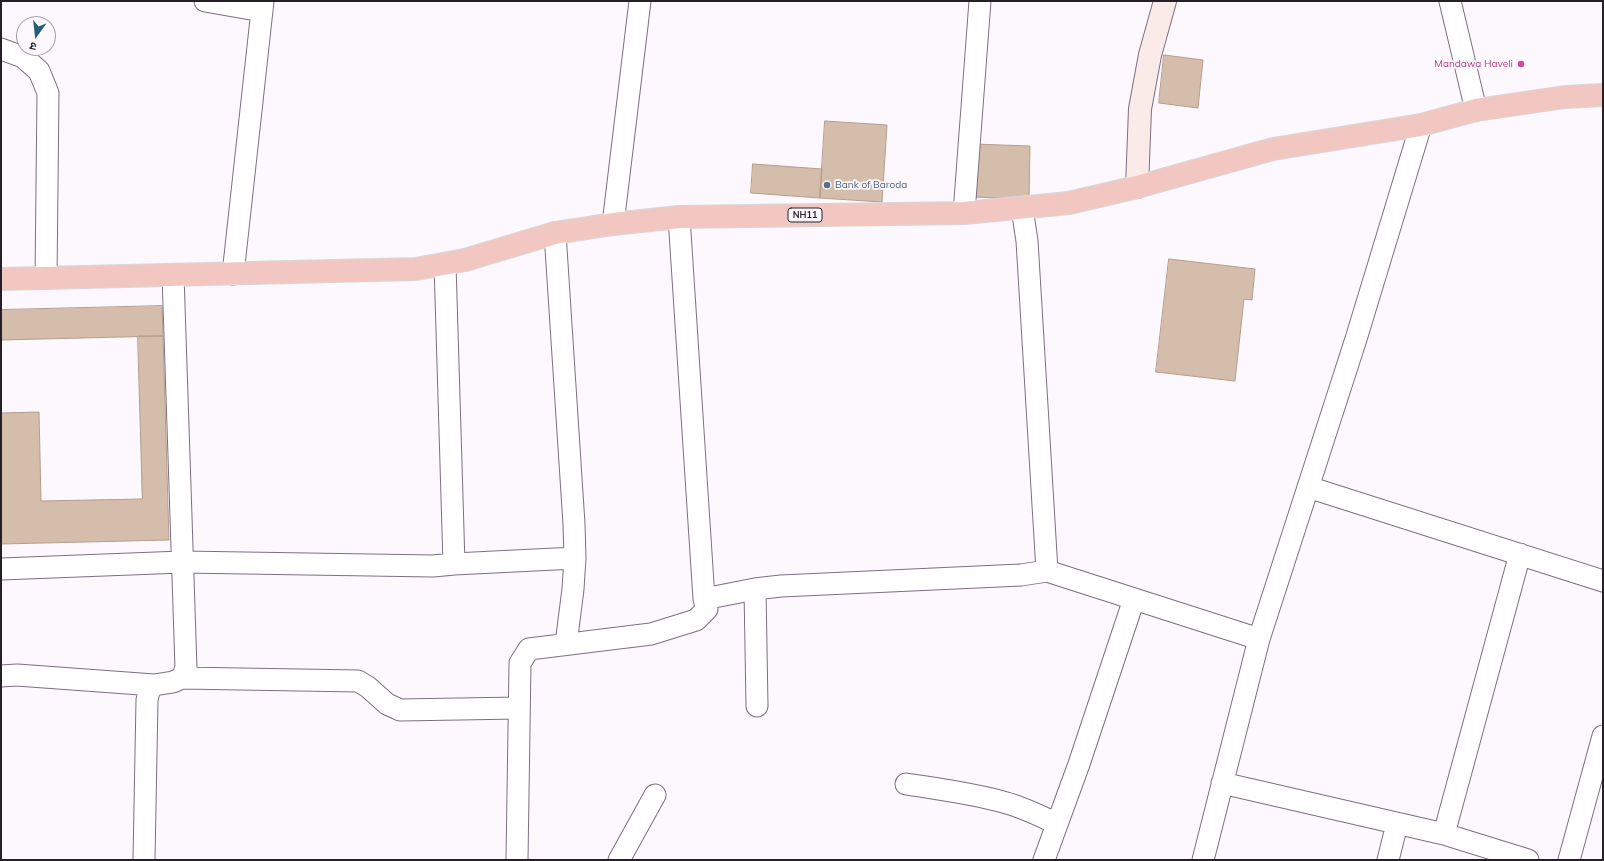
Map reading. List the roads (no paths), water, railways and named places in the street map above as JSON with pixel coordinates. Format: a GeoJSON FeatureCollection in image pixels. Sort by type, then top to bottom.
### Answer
{"type":"FeatureCollection","features":[{"type":"Feature","properties":{"kind":"highway","name":"NH11"},"geometry":{"type":"LineString","coordinates":[[1,279],[388,271],[416,269],[445,264],[486,254],[555,233],[613,224],[679,217],[964,213],[1069,203],[1137,187],[1273,149],[1421,124],[1476,110],[1565,97],[1603,95]]}},
{"type":"Feature","properties":{"kind":"main road"},"geometry":{"type":"LineString","coordinates":[[1137,187],[1140,109],[1150,55],[1165,1]]}},
{"type":"Feature","properties":{"kind":"street"},"geometry":{"type":"LineString","coordinates":[[205,1],[263,6],[233,274]]}},
{"type":"Feature","properties":{"kind":"street"},"geometry":{"type":"LineString","coordinates":[[613,224],[640,1]]}},
{"type":"Feature","properties":{"kind":"street"},"geometry":{"type":"LineString","coordinates":[[964,213],[980,1]]}},
{"type":"Feature","properties":{"kind":"street"},"geometry":{"type":"LineString","coordinates":[[1450,1],[1476,110]]}},
{"type":"Feature","properties":{"kind":"street"},"geometry":{"type":"LineString","coordinates":[[1,49],[22,57],[40,71],[48,93],[46,278]]}},
{"type":"Feature","properties":{"kind":"street"},"geometry":{"type":"LineString","coordinates":[[1203,860],[1260,639],[1356,339],[1421,124]]}},
{"type":"Feature","properties":{"kind":"street"},"geometry":{"type":"LineString","coordinates":[[1022,208],[1028,241],[1047,571]]}},
{"type":"Feature","properties":{"kind":"street"},"geometry":{"type":"LineString","coordinates":[[517,860],[520,663],[529,649],[651,634],[696,620],[707,609],[704,599],[679,217]]}},
{"type":"Feature","properties":{"kind":"street"},"geometry":{"type":"LineString","coordinates":[[555,233],[575,558],[573,589],[566,644]]}},
{"type":"Feature","properties":{"kind":"street"},"geometry":{"type":"LineString","coordinates":[[445,264],[454,564]]}},
{"type":"Feature","properties":{"kind":"street"},"geometry":{"type":"LineString","coordinates":[[173,275],[186,668],[182,678]]}},
{"type":"Feature","properties":{"kind":"street"},"geometry":{"type":"LineString","coordinates":[[1308,487],[1603,581]]}},
{"type":"Feature","properties":{"kind":"street"},"geometry":{"type":"LineString","coordinates":[[1444,834],[1520,554]]}},
{"type":"Feature","properties":{"kind":"street"},"geometry":{"type":"LineString","coordinates":[[1,569],[182,562],[433,566],[575,558]]}},
{"type":"Feature","properties":{"kind":"street"},"geometry":{"type":"LineString","coordinates":[[704,599],[755,589],[781,586],[1021,575],[1047,571],[1260,639]]}},
{"type":"Feature","properties":{"kind":"street"},"geometry":{"type":"LineString","coordinates":[[755,589],[757,706]]}},
{"type":"Feature","properties":{"kind":"street"},"geometry":{"type":"LineString","coordinates":[[1044,860],[1079,764],[1134,599]]}},
{"type":"Feature","properties":{"kind":"street"},"geometry":{"type":"LineString","coordinates":[[1,676],[17,675],[154,684],[173,682],[182,678],[358,681],[368,687],[387,704],[400,710],[519,708]]}},
{"type":"Feature","properties":{"kind":"street"},"geometry":{"type":"LineString","coordinates":[[144,860],[147,700],[149,691],[154,684]]}},
{"type":"Feature","properties":{"kind":"street"},"geometry":{"type":"LineString","coordinates":[[1569,860],[1603,736]]}},
{"type":"Feature","properties":{"kind":"street"},"geometry":{"type":"LineString","coordinates":[[1222,783],[1444,834],[1528,860]]}},
{"type":"Feature","properties":{"kind":"street"},"geometry":{"type":"LineString","coordinates":[[906,784],[977,795],[1028,810],[1057,824]]}},
{"type":"Feature","properties":{"kind":"street"},"geometry":{"type":"LineString","coordinates":[[619,860],[655,795]]}},
{"type":"Feature","properties":{"kind":"street"},"geometry":{"type":"LineString","coordinates":[[1388,860],[1396,824]]}},
{"type":"Feature","properties":{"kind":"place","name":"Mandawa Haveli"},"geometry":{"type":"Point","coordinates":[1521,64]}},
{"type":"Feature","properties":{"kind":"place","name":"Bank of Baroda"},"geometry":{"type":"Point","coordinates":[827,185]}}]}
